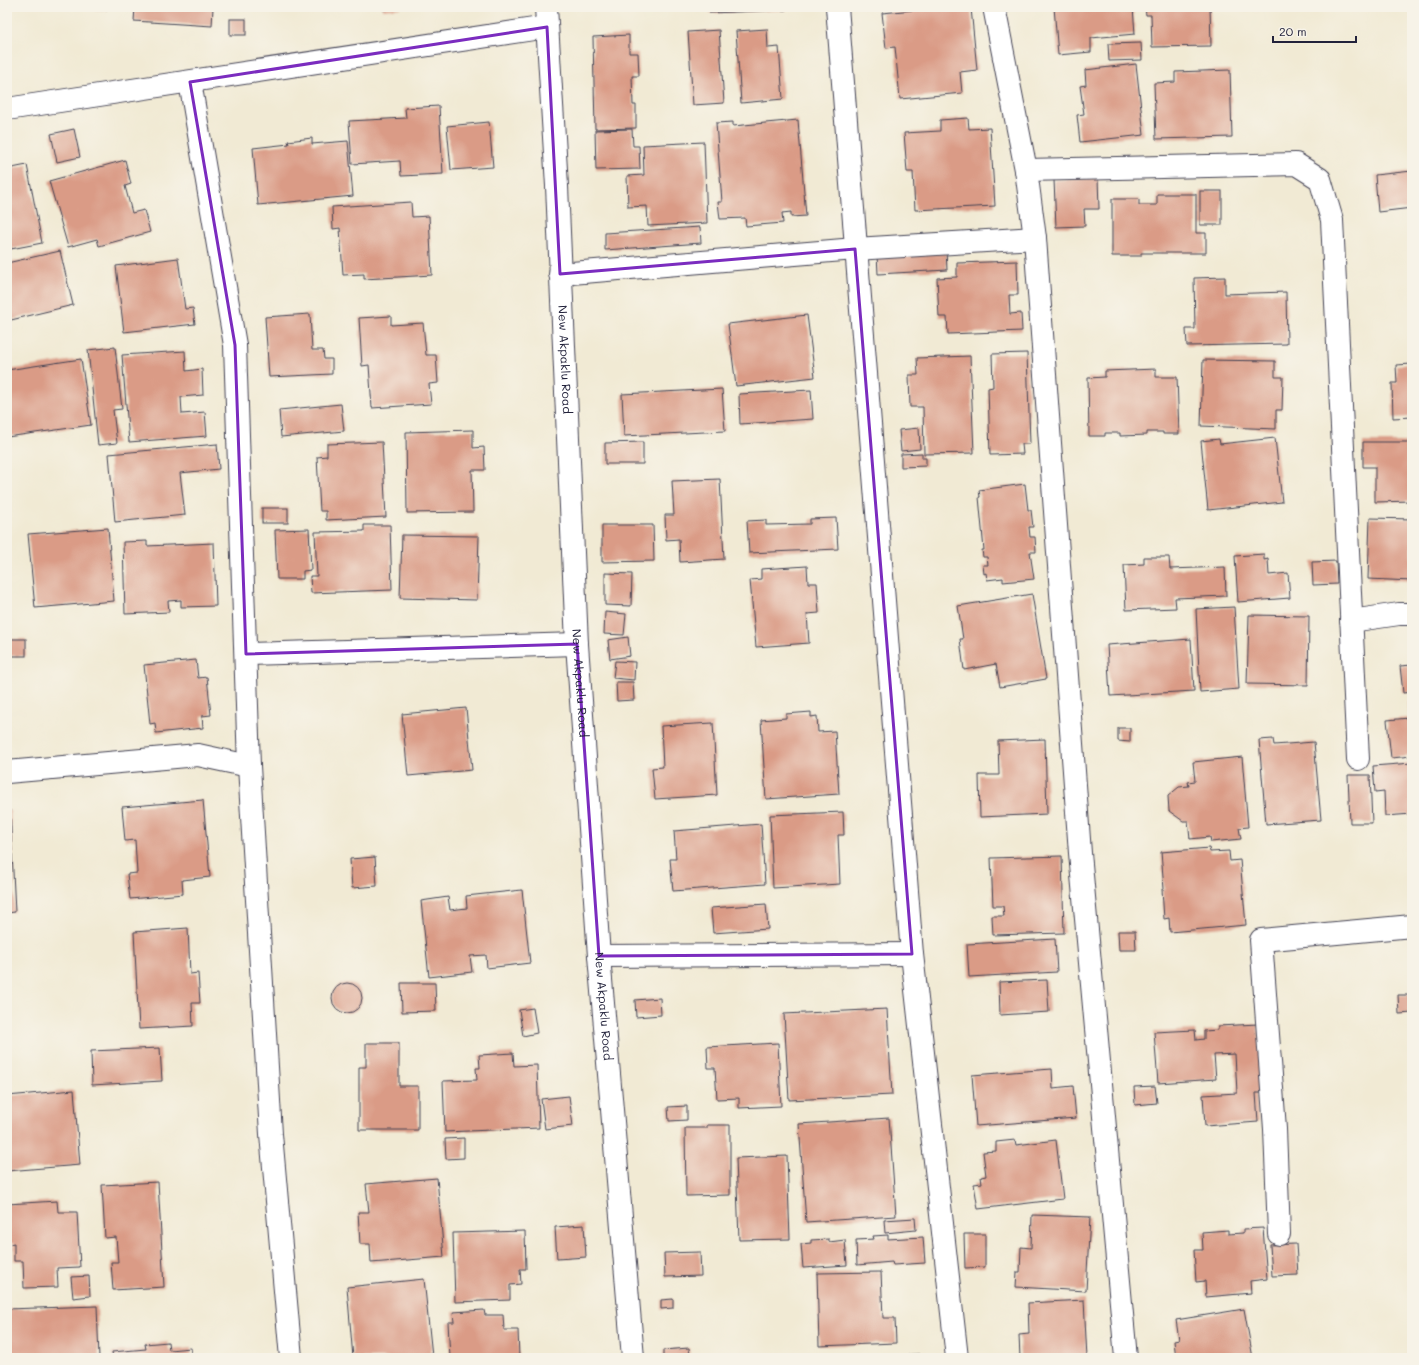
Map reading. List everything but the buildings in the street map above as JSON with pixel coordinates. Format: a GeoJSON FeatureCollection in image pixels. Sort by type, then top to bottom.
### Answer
{"type":"FeatureCollection","features":[{"type":"Feature","properties":{"kind":"street"},"geometry":{"type":"LineString","coordinates":[[837,7],[912,954],[957,1358]]}},
{"type":"Feature","properties":{"kind":"street"},"geometry":{"type":"LineString","coordinates":[[994,7],[1026,170],[1035,238],[1080,853],[1126,1358]]}},
{"type":"Feature","properties":{"kind":"street"},"geometry":{"type":"LineString","coordinates":[[7,109],[190,82],[546,17]]}},
{"type":"Feature","properties":{"kind":"street","name":"New Akpaklu Road"},"geometry":{"type":"LineString","coordinates":[[546,17],[557,186],[577,644],[600,956],[633,1358]]}},
{"type":"Feature","properties":{"kind":"street"},"geometry":{"type":"LineString","coordinates":[[190,82],[235,345],[249,766],[271,1134],[291,1358]]}},
{"type":"Feature","properties":{"kind":"street"},"geometry":{"type":"LineString","coordinates":[[1026,170],[1296,164],[1320,179],[1332,220],[1358,759]]}},
{"type":"Feature","properties":{"kind":"street"},"geometry":{"type":"LineString","coordinates":[[560,274],[855,249],[1035,238]]}},
{"type":"Feature","properties":{"kind":"street"},"geometry":{"type":"LineString","coordinates":[[1351,621],[1399,614],[1412,614]]}},
{"type":"Feature","properties":{"kind":"street"},"geometry":{"type":"LineString","coordinates":[[246,654],[577,644]]}},
{"type":"Feature","properties":{"kind":"street"},"geometry":{"type":"LineString","coordinates":[[7,772],[198,755],[249,766]]}},
{"type":"Feature","properties":{"kind":"street"},"geometry":{"type":"LineString","coordinates":[[1279,1234],[1275,1129],[1261,940],[1412,926]]}},
{"type":"Feature","properties":{"kind":"street"},"geometry":{"type":"LineString","coordinates":[[600,956],[912,954]]}},
{"type":"Feature","properties":{"kind":"highlighted area"},"geometry":{"type":"Polygon","coordinates":[[[547,27],[560,274],[855,249],[912,954],[599,956],[577,644],[246,654],[235,345],[190,82],[547,27]]]}}]}
